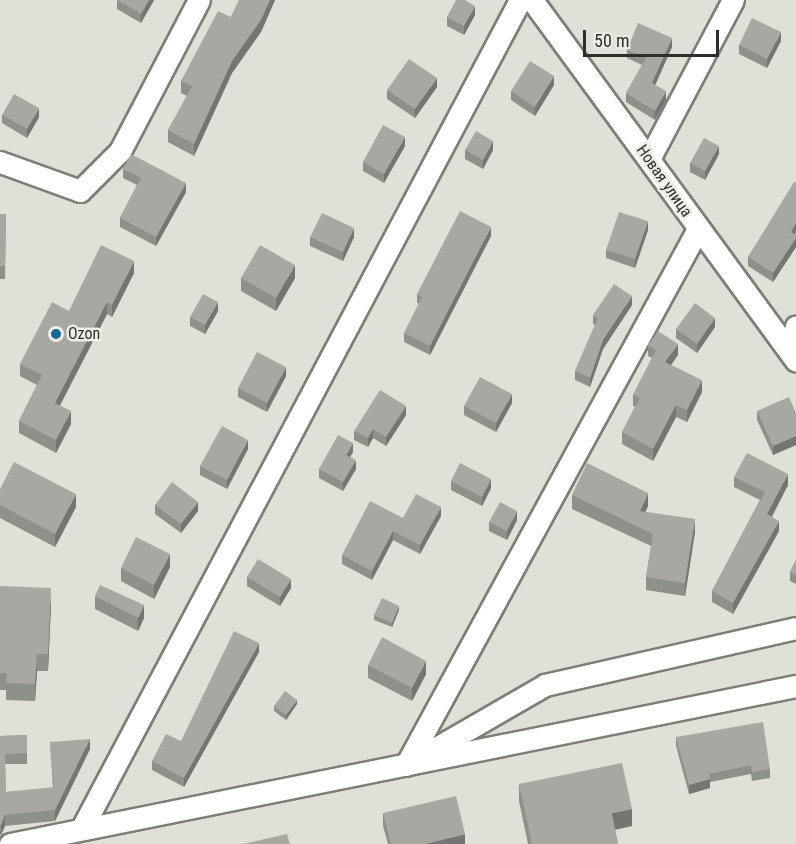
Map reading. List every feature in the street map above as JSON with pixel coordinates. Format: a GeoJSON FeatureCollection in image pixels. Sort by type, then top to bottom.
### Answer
{"type":"FeatureCollection","features":[{"type":"Feature","properties":{"kind":"street"},"geometry":{"type":"LineString","coordinates":[[0,162],[80,191],[120,152],[199,0]]}},
{"type":"Feature","properties":{"kind":"street"},"geometry":{"type":"LineString","coordinates":[[82,828],[520,0]]}},
{"type":"Feature","properties":{"kind":"street","name":"Новая улица"},"geometry":{"type":"LineString","coordinates":[[532,0],[793,357]]}},
{"type":"Feature","properties":{"kind":"street"},"geometry":{"type":"LineString","coordinates":[[649,159],[734,0]]}},
{"type":"Feature","properties":{"kind":"street"},"geometry":{"type":"LineString","coordinates":[[406,765],[698,229]]}},
{"type":"Feature","properties":{"kind":"street"},"geometry":{"type":"LineString","coordinates":[[793,357],[796,326]]}},
{"type":"Feature","properties":{"kind":"street"},"geometry":{"type":"LineString","coordinates":[[406,765],[545,685],[796,628]]}},
{"type":"Feature","properties":{"kind":"street"},"geometry":{"type":"LineString","coordinates":[[10,844],[796,686]]}},
{"type":"Feature","properties":{"kind":"building"},"geometry":{"type":"Polygon","coordinates":[[[117,0],[149,0],[141,14],[117,0]]]}},
{"type":"Feature","properties":{"kind":"building"},"geometry":{"type":"Polygon","coordinates":[[[239,0],[270,0],[261,20],[232,61],[194,144],[168,130],[192,86],[181,81],[218,11],[231,17],[239,0]]]}},
{"type":"Feature","properties":{"kind":"building"},"geometry":{"type":"Polygon","coordinates":[[[456,0],[465,0],[475,6],[464,26],[447,17],[456,0]]]}},
{"type":"Feature","properties":{"kind":"building"},"geometry":{"type":"Polygon","coordinates":[[[752,18],[781,32],[767,59],[739,45],[752,18]]]}},
{"type":"Feature","properties":{"kind":"building"},"geometry":{"type":"Polygon","coordinates":[[[638,23],[672,38],[652,83],[666,91],[655,111],[626,93],[646,58],[627,50],[638,23]]]}},
{"type":"Feature","properties":{"kind":"building"},"geometry":{"type":"Polygon","coordinates":[[[409,59],[437,78],[415,109],[387,90],[409,59]]]}},
{"type":"Feature","properties":{"kind":"building"},"geometry":{"type":"Polygon","coordinates":[[[530,61],[554,76],[535,107],[511,91],[530,61]]]}},
{"type":"Feature","properties":{"kind":"building"},"geometry":{"type":"Polygon","coordinates":[[[14,94],[39,108],[27,129],[2,115],[14,94]]]}},
{"type":"Feature","properties":{"kind":"building"},"geometry":{"type":"Polygon","coordinates":[[[383,125],[405,137],[384,174],[363,162],[383,125]]]}},
{"type":"Feature","properties":{"kind":"building"},"geometry":{"type":"Polygon","coordinates":[[[476,131],[493,141],[483,160],[465,150],[476,131]]]}},
{"type":"Feature","properties":{"kind":"building"},"geometry":{"type":"Polygon","coordinates":[[[704,138],[719,146],[705,171],[690,163],[704,138]]]}},
{"type":"Feature","properties":{"kind":"building"},"geometry":{"type":"Polygon","coordinates":[[[131,154],[186,183],[156,237],[120,218],[141,178],[123,169],[131,154]]]}},
{"type":"Feature","properties":{"kind":"building"},"geometry":{"type":"Polygon","coordinates":[[[794,182],[796,183],[796,223],[791,232],[796,235],[796,238],[773,273],[748,257],[794,182]]]}},
{"type":"Feature","properties":{"kind":"building"},"geometry":{"type":"Polygon","coordinates":[[[460,211],[491,227],[430,346],[404,333],[422,297],[417,294],[460,211]]]}},
{"type":"Feature","properties":{"kind":"building"},"geometry":{"type":"Polygon","coordinates":[[[619,212],[648,221],[635,259],[606,250],[619,212]]]}},
{"type":"Feature","properties":{"kind":"building"},"geometry":{"type":"Polygon","coordinates":[[[322,213],[354,228],[343,252],[310,237],[322,213]]]}},
{"type":"Feature","properties":{"kind":"building"},"geometry":{"type":"Polygon","coordinates":[[[0,214],[6,214],[5,266],[0,266],[0,214]]]}},
{"type":"Feature","properties":{"kind":"building"},"geometry":{"type":"Polygon","coordinates":[[[101,245],[134,261],[112,305],[107,302],[55,403],[71,411],[56,440],[19,421],[42,375],[20,364],[52,302],[69,311],[101,245]]]}},
{"type":"Feature","properties":{"kind":"building"},"geometry":{"type":"Polygon","coordinates":[[[260,245],[295,265],[276,298],[241,278],[260,245]]]}},
{"type":"Feature","properties":{"kind":"building"},"geometry":{"type":"Polygon","coordinates":[[[614,284],[632,296],[603,340],[590,378],[575,371],[598,318],[593,315],[614,284]]]}},
{"type":"Feature","properties":{"kind":"building"},"geometry":{"type":"Polygon","coordinates":[[[203,294],[218,302],[205,325],[190,317],[203,294]]]}},
{"type":"Feature","properties":{"kind":"building"},"geometry":{"type":"Polygon","coordinates":[[[695,303],[715,318],[697,344],[676,329],[695,303]]]}},
{"type":"Feature","properties":{"kind":"building"},"geometry":{"type":"Polygon","coordinates":[[[658,331],[678,344],[665,362],[702,380],[687,410],[676,405],[653,449],[622,432],[640,398],[633,395],[656,350],[648,345],[658,331]]]}},
{"type":"Feature","properties":{"kind":"building"},"geometry":{"type":"Polygon","coordinates":[[[257,352],[286,367],[267,403],[238,388],[257,352]]]}},
{"type":"Feature","properties":{"kind":"building"},"geometry":{"type":"Polygon","coordinates":[[[480,377],[512,394],[496,423],[464,406],[480,377]]]}},
{"type":"Feature","properties":{"kind":"building"},"geometry":{"type":"Polygon","coordinates":[[[380,390],[406,406],[386,437],[373,429],[368,438],[354,431],[380,390]]]}},
{"type":"Feature","properties":{"kind":"building"},"geometry":{"type":"Polygon","coordinates":[[[789,397],[796,413],[796,436],[773,446],[757,411],[789,397]]]}},
{"type":"Feature","properties":{"kind":"building"},"geometry":{"type":"Polygon","coordinates":[[[222,426],[248,440],[227,480],[200,466],[222,426]]]}},
{"type":"Feature","properties":{"kind":"building"},"geometry":{"type":"Polygon","coordinates":[[[338,435],[353,443],[346,455],[356,460],[343,482],[319,469],[338,435]]]}},
{"type":"Feature","properties":{"kind":"building"},"geometry":{"type":"Polygon","coordinates":[[[747,453],[788,474],[767,514],[779,521],[733,603],[712,591],[765,492],[734,477],[747,453]]]}},
{"type":"Feature","properties":{"kind":"building"},"geometry":{"type":"Polygon","coordinates":[[[14,462],[76,494],[55,534],[0,505],[0,489],[14,462]]]}},
{"type":"Feature","properties":{"kind":"building"},"geometry":{"type":"Polygon","coordinates":[[[460,463],[491,479],[482,497],[451,481],[460,463]]]}},
{"type":"Feature","properties":{"kind":"building"},"geometry":{"type":"Polygon","coordinates":[[[587,463],[648,493],[640,511],[695,519],[685,583],[646,577],[653,534],[572,495],[587,463]]]}},
{"type":"Feature","properties":{"kind":"building"},"geometry":{"type":"Polygon","coordinates":[[[172,482],[198,502],[181,524],[155,505],[172,482]]]}},
{"type":"Feature","properties":{"kind":"building"},"geometry":{"type":"Polygon","coordinates":[[[416,494],[441,507],[420,545],[393,531],[372,571],[342,555],[370,501],[403,518],[416,494]]]}},
{"type":"Feature","properties":{"kind":"building"},"geometry":{"type":"Polygon","coordinates":[[[500,502],[517,511],[507,531],[489,522],[500,502]]]}},
{"type":"Feature","properties":{"kind":"building"},"geometry":{"type":"Polygon","coordinates":[[[136,537],[170,554],[154,585],[121,568],[136,537]]]}},
{"type":"Feature","properties":{"kind":"building"},"geometry":{"type":"Polygon","coordinates":[[[258,559],[291,579],[280,597],[247,577],[258,559]]]}},
{"type":"Feature","properties":{"kind":"building"},"geometry":{"type":"Polygon","coordinates":[[[796,560],[796,575],[790,572],[796,560]]]}},
{"type":"Feature","properties":{"kind":"building"},"geometry":{"type":"Polygon","coordinates":[[[100,585],[144,605],[138,618],[95,596],[100,585]]]}},
{"type":"Feature","properties":{"kind":"building"},"geometry":{"type":"Polygon","coordinates":[[[0,586],[51,588],[48,654],[37,654],[35,684],[6,683],[7,673],[0,673],[0,586]]]}},
{"type":"Feature","properties":{"kind":"building"},"geometry":{"type":"Polygon","coordinates":[[[382,598],[399,606],[392,623],[374,615],[382,598]]]}},
{"type":"Feature","properties":{"kind":"building"},"geometry":{"type":"Polygon","coordinates":[[[234,631],[259,643],[184,778],[152,761],[166,734],[181,741],[234,631]]]}},
{"type":"Feature","properties":{"kind":"building"},"geometry":{"type":"Polygon","coordinates":[[[382,637],[426,661],[412,688],[368,665],[382,637]]]}},
{"type":"Feature","properties":{"kind":"building"},"geometry":{"type":"Polygon","coordinates":[[[285,691],[297,700],[286,715],[274,706],[285,691]]]}},
{"type":"Feature","properties":{"kind":"building"},"geometry":{"type":"Polygon","coordinates":[[[763,722],[770,769],[752,772],[751,765],[709,774],[710,779],[689,785],[676,737],[763,722]]]}},
{"type":"Feature","properties":{"kind":"building"},"geometry":{"type":"Polygon","coordinates":[[[27,735],[27,753],[5,754],[6,792],[54,787],[50,742],[90,739],[55,810],[5,815],[0,825],[0,736],[27,735]]]}},
{"type":"Feature","properties":{"kind":"building"},"geometry":{"type":"Polygon","coordinates":[[[622,763],[632,809],[612,813],[618,844],[532,844],[519,784],[622,763]]]}},
{"type":"Feature","properties":{"kind":"building"},"geometry":{"type":"Polygon","coordinates":[[[456,796],[465,834],[426,844],[391,844],[383,813],[456,796]]]}},
{"type":"Feature","properties":{"kind":"building"},"geometry":{"type":"Polygon","coordinates":[[[287,834],[290,844],[243,844],[287,834]]]}},
{"type":"Feature","properties":{"kind":"place","name":"Ozon"},"geometry":{"type":"Point","coordinates":[56,334]}}]}
